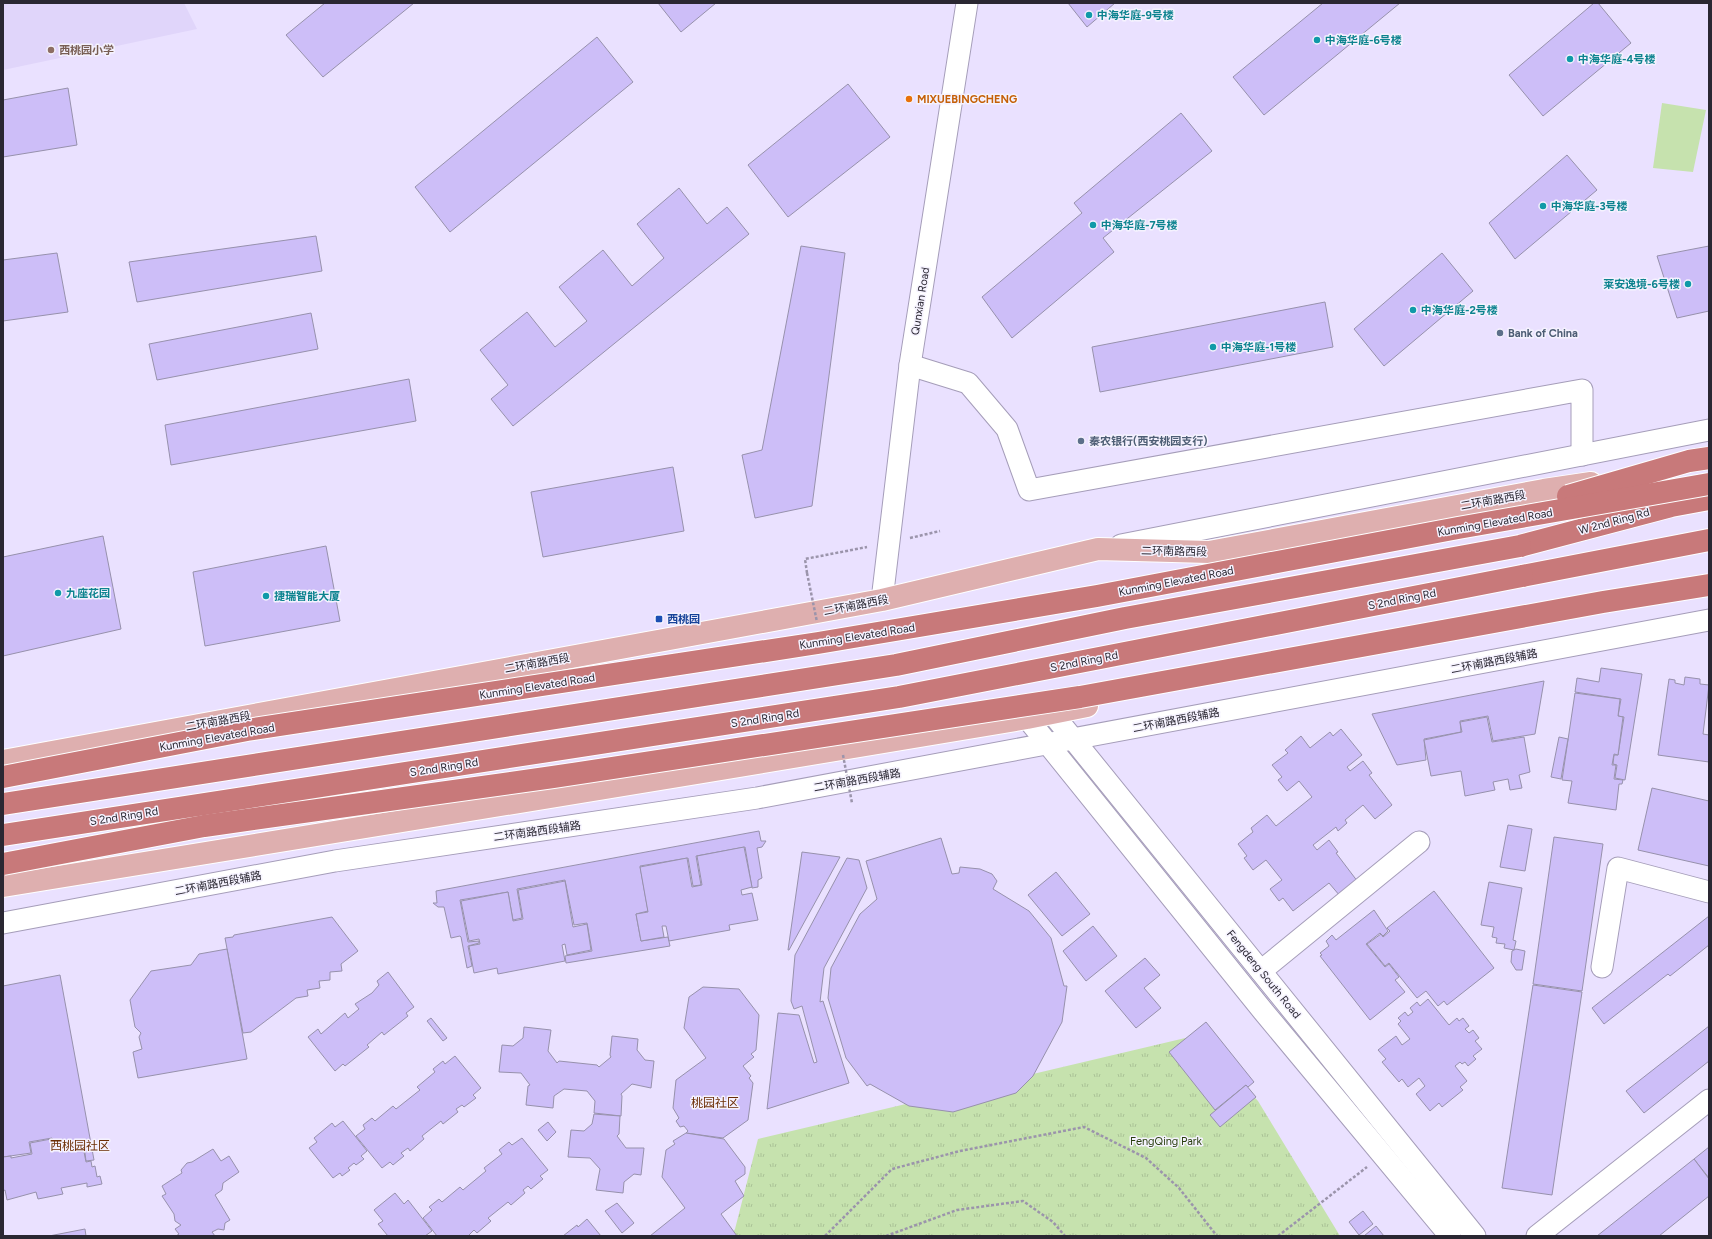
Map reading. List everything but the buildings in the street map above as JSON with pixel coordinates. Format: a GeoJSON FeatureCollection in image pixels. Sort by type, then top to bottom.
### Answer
{"type":"FeatureCollection","features":[{"type":"Feature","properties":{"kind":"highway"},"geometry":{"type":"LineString","coordinates":[[1458,528],[1689,461],[1709,458]]}},
{"type":"Feature","properties":{"kind":"highway","name":"Kunming Elevated Road"},"geometry":{"type":"LineString","coordinates":[[3,777],[247,730],[826,641],[1097,596],[1458,528],[1709,484]]}},
{"type":"Feature","properties":{"kind":"highway","name":"W 2nd Ring Rd"},"geometry":{"type":"LineString","coordinates":[[3,804],[896,665],[1125,618],[1520,546],[1671,506],[1709,499]]}},
{"type":"Feature","properties":{"kind":"highway","name":"S 2nd Ring Rd"},"geometry":{"type":"LineString","coordinates":[[3,835],[899,697],[1709,540]]}},
{"type":"Feature","properties":{"kind":"highway"},"geometry":{"type":"LineString","coordinates":[[3,864],[204,826],[554,778],[1080,697],[1603,602],[1709,586]]}},
{"type":"Feature","properties":{"kind":"main road","name":"二环南路西段"},"geometry":{"type":"LineString","coordinates":[[3,761],[882,600],[1098,549],[1209,552],[1544,490],[1652,475],[1709,464]]}},
{"type":"Feature","properties":{"kind":"main road"},"geometry":{"type":"LineString","coordinates":[[3,886],[1027,718],[1709,586]]}},
{"type":"Feature","properties":{"kind":"street","name":"Qunxian Road"},"geometry":{"type":"LineString","coordinates":[[882,600],[910,365],[967,3]]}},
{"type":"Feature","properties":{"kind":"street"},"geometry":{"type":"LineString","coordinates":[[910,365],[968,383],[1007,429],[1029,490],[1582,390],[1582,455]]}},
{"type":"Feature","properties":{"kind":"street"},"geometry":{"type":"LineString","coordinates":[[1098,549],[1709,430]]}},
{"type":"Feature","properties":{"kind":"street","name":"二环南路西段辅路"},"geometry":{"type":"LineString","coordinates":[[3,923],[334,861],[757,798],[1074,740],[1709,620]]}},
{"type":"Feature","properties":{"kind":"street","name":"Fengdeng South Road"},"geometry":{"type":"LineString","coordinates":[[1052,713],[1476,1236]]}},
{"type":"Feature","properties":{"kind":"street"},"geometry":{"type":"LineString","coordinates":[[1027,718],[1263,1011],[1450,1236]]}},
{"type":"Feature","properties":{"kind":"street"},"geometry":{"type":"LineString","coordinates":[[1261,971],[1419,842]]}},
{"type":"Feature","properties":{"kind":"street"},"geometry":{"type":"LineString","coordinates":[[1602,967],[1618,868],[1709,892]]}},
{"type":"Feature","properties":{"kind":"street"},"geometry":{"type":"LineString","coordinates":[[1537,1236],[1709,1100]]}},
{"type":"Feature","properties":{"kind":"path"},"geometry":{"type":"LineString","coordinates":[[825,1236],[892,1169],[960,1151],[1084,1127],[1146,1158],[1179,1188],[1217,1236]]}},
{"type":"Feature","properties":{"kind":"path"},"geometry":{"type":"LineString","coordinates":[[1278,1236],[1383,1154]]}},
{"type":"Feature","properties":{"kind":"path"},"geometry":{"type":"LineString","coordinates":[[886,1236],[957,1210],[1023,1201],[1053,1222],[1065,1236]]}},
{"type":"Feature","properties":{"kind":"shaded area","name":"西桃园小学"},"geometry":{"type":"Polygon","coordinates":[[[3,3],[184,3],[197,29],[3,70],[3,3]]]}},
{"type":"Feature","properties":{"kind":"green space"},"geometry":{"type":"Polygon","coordinates":[[[1662,103],[1706,110],[1693,172],[1653,168],[1662,103]]]}},
{"type":"Feature","properties":{"kind":"green space","name":"FengQing Park"},"geometry":{"type":"Polygon","coordinates":[[[1198,1035],[1258,1101],[1340,1236],[731,1236],[735,1229],[758,1139],[1198,1035]]]}},
{"type":"Feature","properties":{"kind":"place","name":"中海华庭-9号楼"},"geometry":{"type":"Point","coordinates":[1089,15]}},
{"type":"Feature","properties":{"kind":"place","name":"中海华庭-6号楼"},"geometry":{"type":"Point","coordinates":[1317,40]}},
{"type":"Feature","properties":{"kind":"place","name":"西桃园小学"},"geometry":{"type":"Point","coordinates":[51,50]}},
{"type":"Feature","properties":{"kind":"place","name":"中海华庭-4号楼"},"geometry":{"type":"Point","coordinates":[1570,59]}},
{"type":"Feature","properties":{"kind":"place","name":"MIXUEBINGCHENG"},"geometry":{"type":"Point","coordinates":[909,99]}},
{"type":"Feature","properties":{"kind":"place","name":"中海华庭-3号楼"},"geometry":{"type":"Point","coordinates":[1543,206]}},
{"type":"Feature","properties":{"kind":"place","name":"中海华庭-7号楼"},"geometry":{"type":"Point","coordinates":[1093,225]}},
{"type":"Feature","properties":{"kind":"place","name":"莱安逸境-6号楼"},"geometry":{"type":"Point","coordinates":[1688,284]}},
{"type":"Feature","properties":{"kind":"place","name":"中海华庭-2号楼"},"geometry":{"type":"Point","coordinates":[1413,310]}},
{"type":"Feature","properties":{"kind":"place","name":"Bank of China"},"geometry":{"type":"Point","coordinates":[1500,333]}},
{"type":"Feature","properties":{"kind":"place","name":"中海华庭-1号楼"},"geometry":{"type":"Point","coordinates":[1213,347]}},
{"type":"Feature","properties":{"kind":"place","name":"秦农银行(西安桃园支行)"},"geometry":{"type":"Point","coordinates":[1081,441]}},
{"type":"Feature","properties":{"kind":"place","name":"九座花园"},"geometry":{"type":"Point","coordinates":[58,593]}},
{"type":"Feature","properties":{"kind":"place","name":"捷瑞智能大厦"},"geometry":{"type":"Point","coordinates":[266,596]}},
{"type":"Feature","properties":{"kind":"place","name":"西桃园"},"geometry":{"type":"Point","coordinates":[659,619]}},
{"type":"Feature","properties":{"kind":"district","name":"桃园社区"},"geometry":{"type":"Point","coordinates":[715,1103]}},
{"type":"Feature","properties":{"kind":"district","name":"西桃园社区"},"geometry":{"type":"Point","coordinates":[80,1146]}}]}
